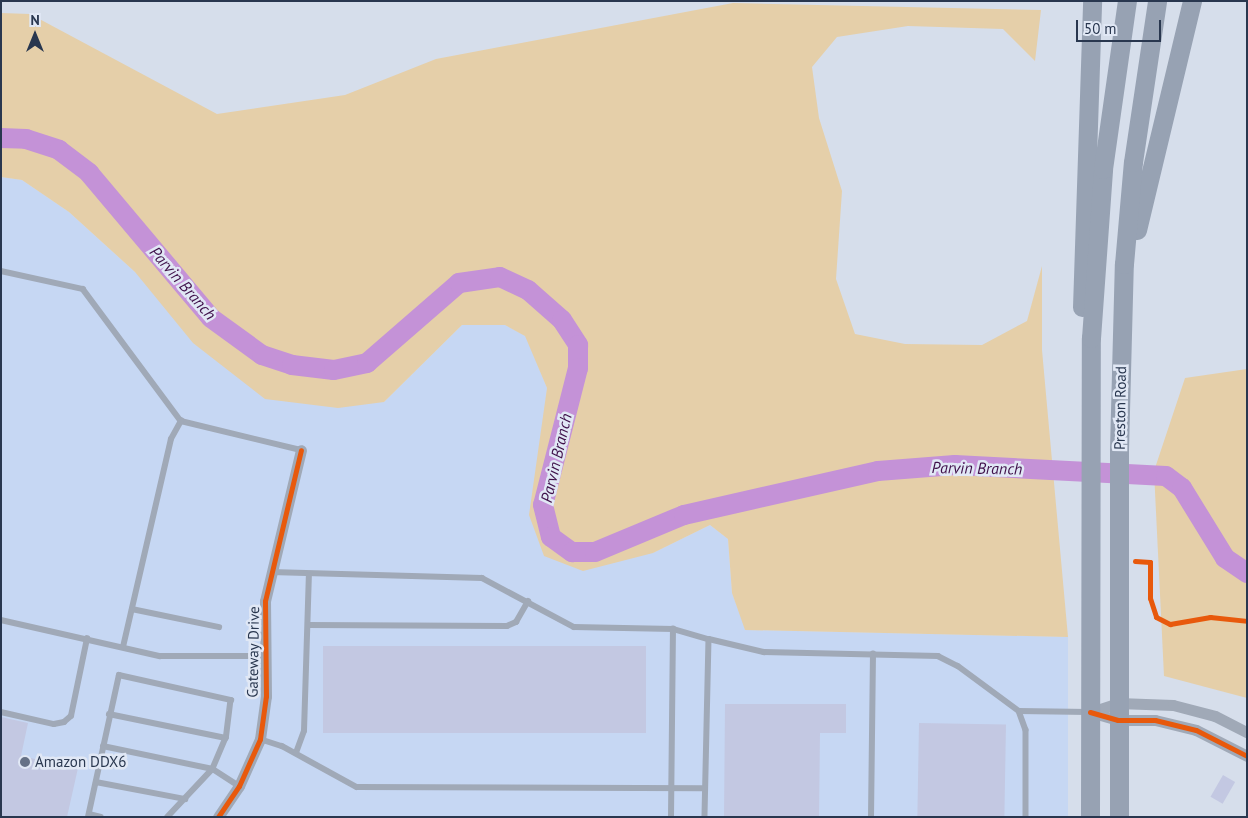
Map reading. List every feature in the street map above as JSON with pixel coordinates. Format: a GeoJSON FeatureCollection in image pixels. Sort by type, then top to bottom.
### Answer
{"type":"FeatureCollection","features":[{"type":"Feature","properties":{"kind":"main road"},"geometry":{"type":"LineString","coordinates":[[1091,385],[1081,298],[1092,1]]}},
{"type":"Feature","properties":{"kind":"main road","name":"Preston Road"},"geometry":{"type":"LineString","coordinates":[[1090,817],[1091,385],[1099,203],[1127,1]]}},
{"type":"Feature","properties":{"kind":"main road","name":"Preston Road"},"geometry":{"type":"LineString","coordinates":[[1120,817],[1118,711],[1120,368],[1133,162],[1157,1]]}},
{"type":"Feature","properties":{"kind":"main road"},"geometry":{"type":"LineString","coordinates":[[1120,368],[1136,233],[1192,1]]}},
{"type":"Feature","properties":{"kind":"street","name":"Gateway Drive"},"geometry":{"type":"LineString","coordinates":[[218,817],[239,786],[260,739],[266,696],[265,601],[301,450]]}},
{"type":"Feature","properties":{"kind":"street"},"geometry":{"type":"LineString","coordinates":[[1090,712],[1186,706],[1247,732]]}},
{"type":"Feature","properties":{"kind":"street"},"geometry":{"type":"LineString","coordinates":[[1090,712],[1118,711],[1196,730],[1247,756]]}},
{"type":"Feature","properties":{"kind":"lane"},"geometry":{"type":"LineString","coordinates":[[1,271],[83,289],[181,421],[301,450]]}},
{"type":"Feature","properties":{"kind":"lane"},"geometry":{"type":"LineString","coordinates":[[123,647],[171,439],[181,421]]}},
{"type":"Feature","properties":{"kind":"lane"},"geometry":{"type":"LineString","coordinates":[[271,572],[309,576],[482,578],[574,627],[673,629],[764,652],[938,656],[958,666],[1019,711],[1026,730],[1026,817]]}},
{"type":"Feature","properties":{"kind":"lane"},"geometry":{"type":"LineString","coordinates":[[296,753],[304,731],[309,576]]}},
{"type":"Feature","properties":{"kind":"lane"},"geometry":{"type":"LineString","coordinates":[[308,625],[507,626],[516,622],[528,601]]}},
{"type":"Feature","properties":{"kind":"lane"},"geometry":{"type":"LineString","coordinates":[[132,609],[219,627]]}},
{"type":"Feature","properties":{"kind":"lane"},"geometry":{"type":"LineString","coordinates":[[1,620],[160,656],[266,656]]}},
{"type":"Feature","properties":{"kind":"lane"},"geometry":{"type":"LineString","coordinates":[[671,817],[673,629]]}},
{"type":"Feature","properties":{"kind":"lane"},"geometry":{"type":"LineString","coordinates":[[1,712],[54,724],[64,722],[71,716],[87,639]]}},
{"type":"Feature","properties":{"kind":"lane"},"geometry":{"type":"LineString","coordinates":[[705,817],[709,639]]}},
{"type":"Feature","properties":{"kind":"lane"},"geometry":{"type":"LineString","coordinates":[[871,817],[873,654]]}},
{"type":"Feature","properties":{"kind":"lane"},"geometry":{"type":"LineString","coordinates":[[101,817],[88,815],[119,675],[231,700],[226,738],[213,769],[168,817]]}},
{"type":"Feature","properties":{"kind":"lane"},"geometry":{"type":"LineString","coordinates":[[1019,711],[1090,712]]}},
{"type":"Feature","properties":{"kind":"lane"},"geometry":{"type":"LineString","coordinates":[[109,714],[226,738]]}},
{"type":"Feature","properties":{"kind":"lane"},"geometry":{"type":"LineString","coordinates":[[260,739],[296,753],[357,787],[705,788]]}},
{"type":"Feature","properties":{"kind":"lane"},"geometry":{"type":"LineString","coordinates":[[104,746],[213,769],[239,786]]}},
{"type":"Feature","properties":{"kind":"lane"},"geometry":{"type":"LineString","coordinates":[[96,782],[185,799]]}},
{"type":"Feature","properties":{"kind":"shaded area"},"geometry":{"type":"Polygon","coordinates":[[[733,3],[1041,10],[1035,61],[1003,29],[908,26],[837,37],[812,67],[819,118],[842,191],[836,279],[855,334],[905,344],[982,345],[1027,321],[1042,266],[1042,350],[1068,637],[745,630],[732,593],[728,539],[710,525],[653,553],[583,571],[544,556],[529,515],[547,388],[525,336],[505,325],[462,325],[384,402],[338,408],[265,399],[193,343],[135,272],[69,212],[22,180],[1,177],[1,13],[30,14],[217,114],[345,95],[436,59],[733,3]]]}},
{"type":"Feature","properties":{"kind":"shaded area"},"geometry":{"type":"Polygon","coordinates":[[[1,177],[22,180],[69,212],[135,272],[384,402],[462,325],[505,325],[526,336],[547,388],[542,435],[653,553],[710,525],[728,539],[732,593],[746,630],[1068,637],[1068,817],[1,817],[1,177]]]}},
{"type":"Feature","properties":{"kind":"shaded area"},"geometry":{"type":"Polygon","coordinates":[[[1247,369],[1247,698],[1164,676],[1154,471],[1185,378],[1247,369]]]}},
{"type":"Feature","properties":{"kind":"building"},"geometry":{"type":"Polygon","coordinates":[[[323,646],[646,646],[646,733],[323,733],[323,646]]]}},
{"type":"Feature","properties":{"kind":"building"},"geometry":{"type":"Polygon","coordinates":[[[725,704],[846,704],[846,733],[820,733],[819,817],[724,817],[725,704]]]}},
{"type":"Feature","properties":{"kind":"building","name":"Amazon DDX6"},"geometry":{"type":"Polygon","coordinates":[[[1,717],[28,723],[21,756],[78,768],[67,817],[1,817],[1,717]]]}},
{"type":"Feature","properties":{"kind":"building"},"geometry":{"type":"Polygon","coordinates":[[[919,723],[1006,725],[1004,817],[917,817],[919,723]]]}},
{"type":"Feature","properties":{"kind":"building"},"geometry":{"type":"Polygon","coordinates":[[[1223,775],[1235,782],[1223,804],[1210,797],[1223,775]]]}},
{"type":"Feature","properties":{"kind":"waterway","name":"Parvin Branch"},"geometry":{"type":"LineString","coordinates":[[1,138],[26,139],[59,150],[89,173],[211,318],[262,355],[292,365],[334,370],[367,363],[459,283],[500,277],[528,290],[562,320],[578,345],[578,368],[543,505],[551,537],[572,552],[595,552],[684,515],[878,471],[955,465],[1166,476],[1182,488],[1225,558],[1247,573]]}},
{"type":"Feature","properties":{"kind":"cycle path"},"geometry":{"type":"LineString","coordinates":[[218,817],[239,786],[260,739],[266,696],[265,601],[301,450]]}},
{"type":"Feature","properties":{"kind":"cycle path"},"geometry":{"type":"LineString","coordinates":[[1135,561],[1150,562],[1150,598],[1156,617],[1170,624],[1210,617],[1247,621]]}},
{"type":"Feature","properties":{"kind":"cycle path"},"geometry":{"type":"LineString","coordinates":[[1090,712],[1118,720],[1155,720],[1196,730],[1247,756]]}},
{"type":"Feature","properties":{"kind":"place","name":"Amazon DDX6"},"geometry":{"type":"Point","coordinates":[25,762]}}]}
